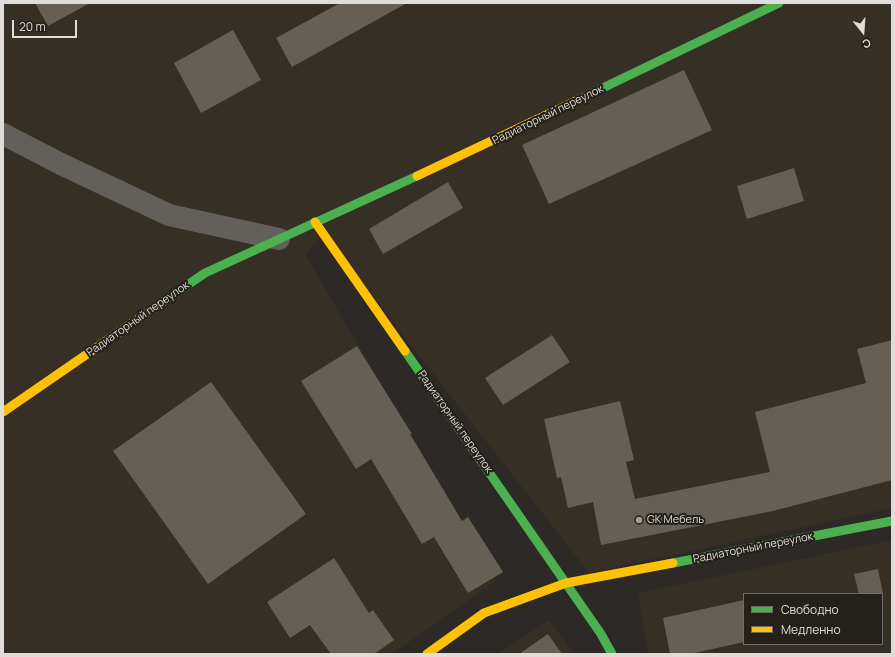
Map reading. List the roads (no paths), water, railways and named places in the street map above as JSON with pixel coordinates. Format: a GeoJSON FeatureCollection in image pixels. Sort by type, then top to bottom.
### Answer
{"type":"FeatureCollection","features":[{"type":"Feature","properties":{"kind":"street","name":"Радиаторный переулок"},"geometry":{"type":"LineString","coordinates":[[3,412],[205,273],[513,132],[779,3]]}},
{"type":"Feature","properties":{"kind":"street"},"geometry":{"type":"LineString","coordinates":[[3,134],[61,164],[169,215],[279,239]]}},
{"type":"Feature","properties":{"kind":"street","name":"Радиаторный переулок"},"geometry":{"type":"LineString","coordinates":[[316,222],[601,634],[612,654]]}},
{"type":"Feature","properties":{"kind":"street","name":"Радиаторный переулок"},"geometry":{"type":"LineString","coordinates":[[427,654],[484,613],[566,583],[892,521]]}},
{"type":"Feature","properties":{"kind":"place","name":"GK Мебель"},"geometry":{"type":"Point","coordinates":[639,520]}}]}
